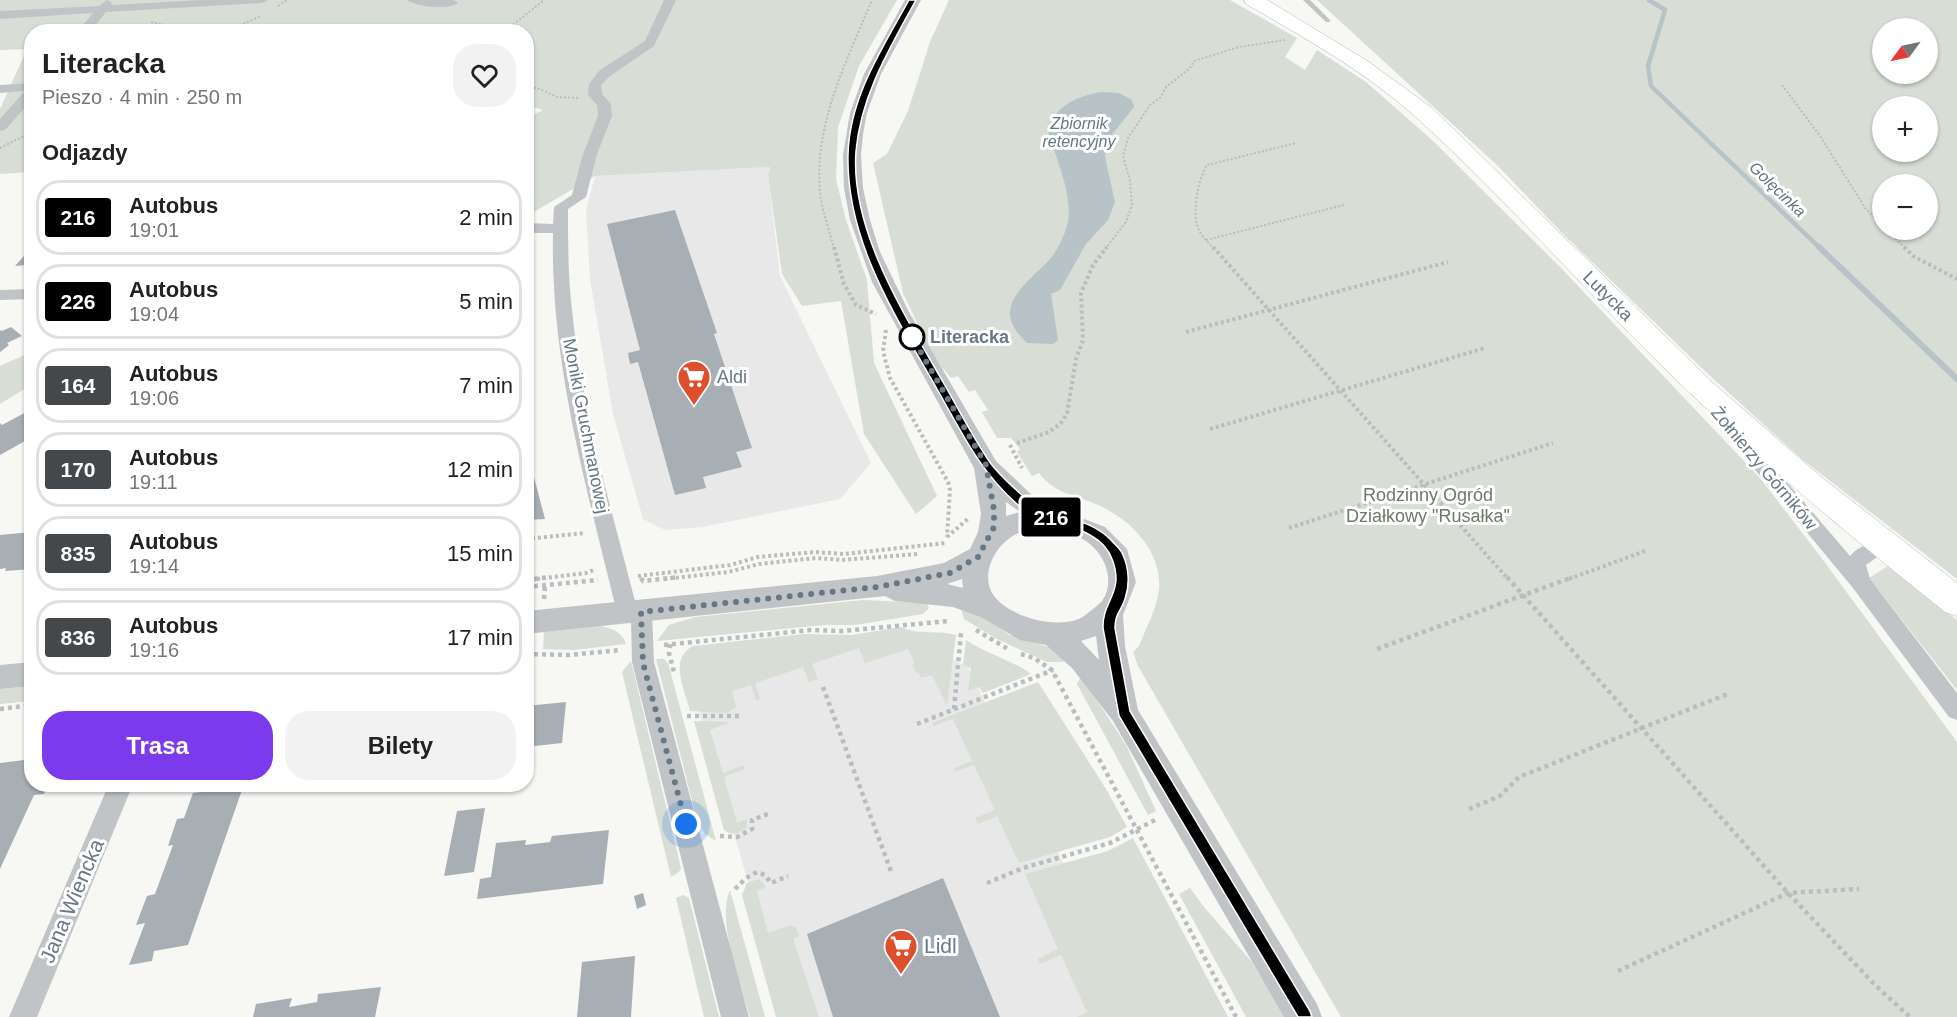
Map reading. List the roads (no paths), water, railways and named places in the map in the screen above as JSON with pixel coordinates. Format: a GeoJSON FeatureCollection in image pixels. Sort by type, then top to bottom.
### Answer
{"type":"FeatureCollection","features":[{"type":"Feature","properties":{"kind":"main road","name":"Lutycka"},"geometry":{"type":"LineString","coordinates":[[1258,1],[1371,72],[1424,112],[1667,356],[1771,450],[1957,602]]}},
{"type":"Feature","properties":{"kind":"street"},"geometry":{"type":"LineString","coordinates":[[0,15],[107,5],[262,0]]}},
{"type":"Feature","properties":{"kind":"street"},"geometry":{"type":"LineString","coordinates":[[413,0],[452,3]]}},
{"type":"Feature","properties":{"kind":"street","name":"Moniki Gruchmanowej"},"geometry":{"type":"LineString","coordinates":[[670,0],[650,43],[605,73],[594,84],[595,95],[604,104],[605,116],[590,154],[579,197],[561,207],[561,286],[573,382],[634,612],[643,663],[735,1017]]}},
{"type":"Feature","properties":{"kind":"street"},"geometry":{"type":"LineString","coordinates":[[877,587],[954,596],[980,618],[1009,624],[1031,633],[1056,637],[1085,630],[1109,615],[1119,599],[1123,578],[1117,555],[1100,535],[1078,524],[1035,511],[1021,501],[986,465],[881,278],[862,226],[854,188],[852,153],[860,104],[874,69],[913,0]]}},
{"type":"Feature","properties":{"kind":"street"},"geometry":{"type":"LineString","coordinates":[[90,24],[107,5]]}},
{"type":"Feature","properties":{"kind":"street"},"geometry":{"type":"LineString","coordinates":[[0,89],[24,88]]}},
{"type":"Feature","properties":{"kind":"street"},"geometry":{"type":"LineString","coordinates":[[0,127],[24,101]]}},
{"type":"Feature","properties":{"kind":"street"},"geometry":{"type":"LineString","coordinates":[[534,228],[560,228]]}},
{"type":"Feature","properties":{"kind":"street"},"geometry":{"type":"LineString","coordinates":[[0,295],[24,294]]}},
{"type":"Feature","properties":{"kind":"street","name":"Żołnierzy Górników"},"geometry":{"type":"LineString","coordinates":[[1667,356],[1759,459],[1860,582],[1957,710]]}},
{"type":"Feature","properties":{"kind":"street"},"geometry":{"type":"LineString","coordinates":[[980,618],[975,575],[983,549],[994,527],[994,510],[986,465]]}},
{"type":"Feature","properties":{"kind":"street"},"geometry":{"type":"LineString","coordinates":[[534,622],[877,587],[950,573],[983,549],[1006,527],[1029,520],[1054,518]]}},
{"type":"Feature","properties":{"kind":"street"},"geometry":{"type":"LineString","coordinates":[[1860,582],[1856,564],[1859,558],[1865,553],[1890,548]]}},
{"type":"Feature","properties":{"kind":"street"},"geometry":{"type":"LineString","coordinates":[[1109,615],[1111,646],[1123,712]]}},
{"type":"Feature","properties":{"kind":"street"},"geometry":{"type":"LineString","coordinates":[[1056,637],[1082,659],[1123,712],[1304,1017]]}},
{"type":"Feature","properties":{"kind":"street"},"geometry":{"type":"LineString","coordinates":[[0,677],[24,675]]}},
{"type":"Feature","properties":{"kind":"street","name":"Jana Wiencka"},"geometry":{"type":"LineString","coordinates":[[23,1017],[118,792]]}},
{"type":"Feature","properties":{"kind":"lane"},"geometry":{"type":"LineString","coordinates":[[1306,0],[1328,21]]}},
{"type":"Feature","properties":{"kind":"water","name":"Zbiornik retencyjny"},"geometry":{"type":"Polygon","coordinates":[[[1102,92],[1119,93],[1132,100],[1134,107],[1107,141],[1105,157],[1115,202],[1108,220],[1086,244],[1060,290],[1051,294],[1058,340],[1053,344],[1027,343],[1016,330],[1011,318],[1014,298],[1055,252],[1066,230],[1069,215],[1066,190],[1047,128],[1057,113],[1069,103],[1084,96],[1102,92]]]}},
{"type":"Feature","properties":{"kind":"waterway","name":"Golęcinka"},"geometry":{"type":"LineString","coordinates":[[1649,0],[1665,10],[1648,66],[1651,86],[1821,249]]}},
{"type":"Feature","properties":{"kind":"waterway","name":"Golęcinka"},"geometry":{"type":"LineString","coordinates":[[1819,247],[1957,379]]}},
{"type":"Feature","properties":{"kind":"place","name":"Literacka"},"geometry":{"type":"Point","coordinates":[912,337]}},
{"type":"Feature","properties":{"kind":"place","name":"Aldi"},"geometry":{"type":"Point","coordinates":[694,406]}},
{"type":"Feature","properties":{"kind":"place","name":"Lidl"},"geometry":{"type":"Point","coordinates":[901,975]}},
{"type":"Feature","properties":{"kind":"park label","name":"Rodzinny Ogród Działkowy \"Rusałka\""},"geometry":{"type":"Point","coordinates":[1428,505]}}]}
